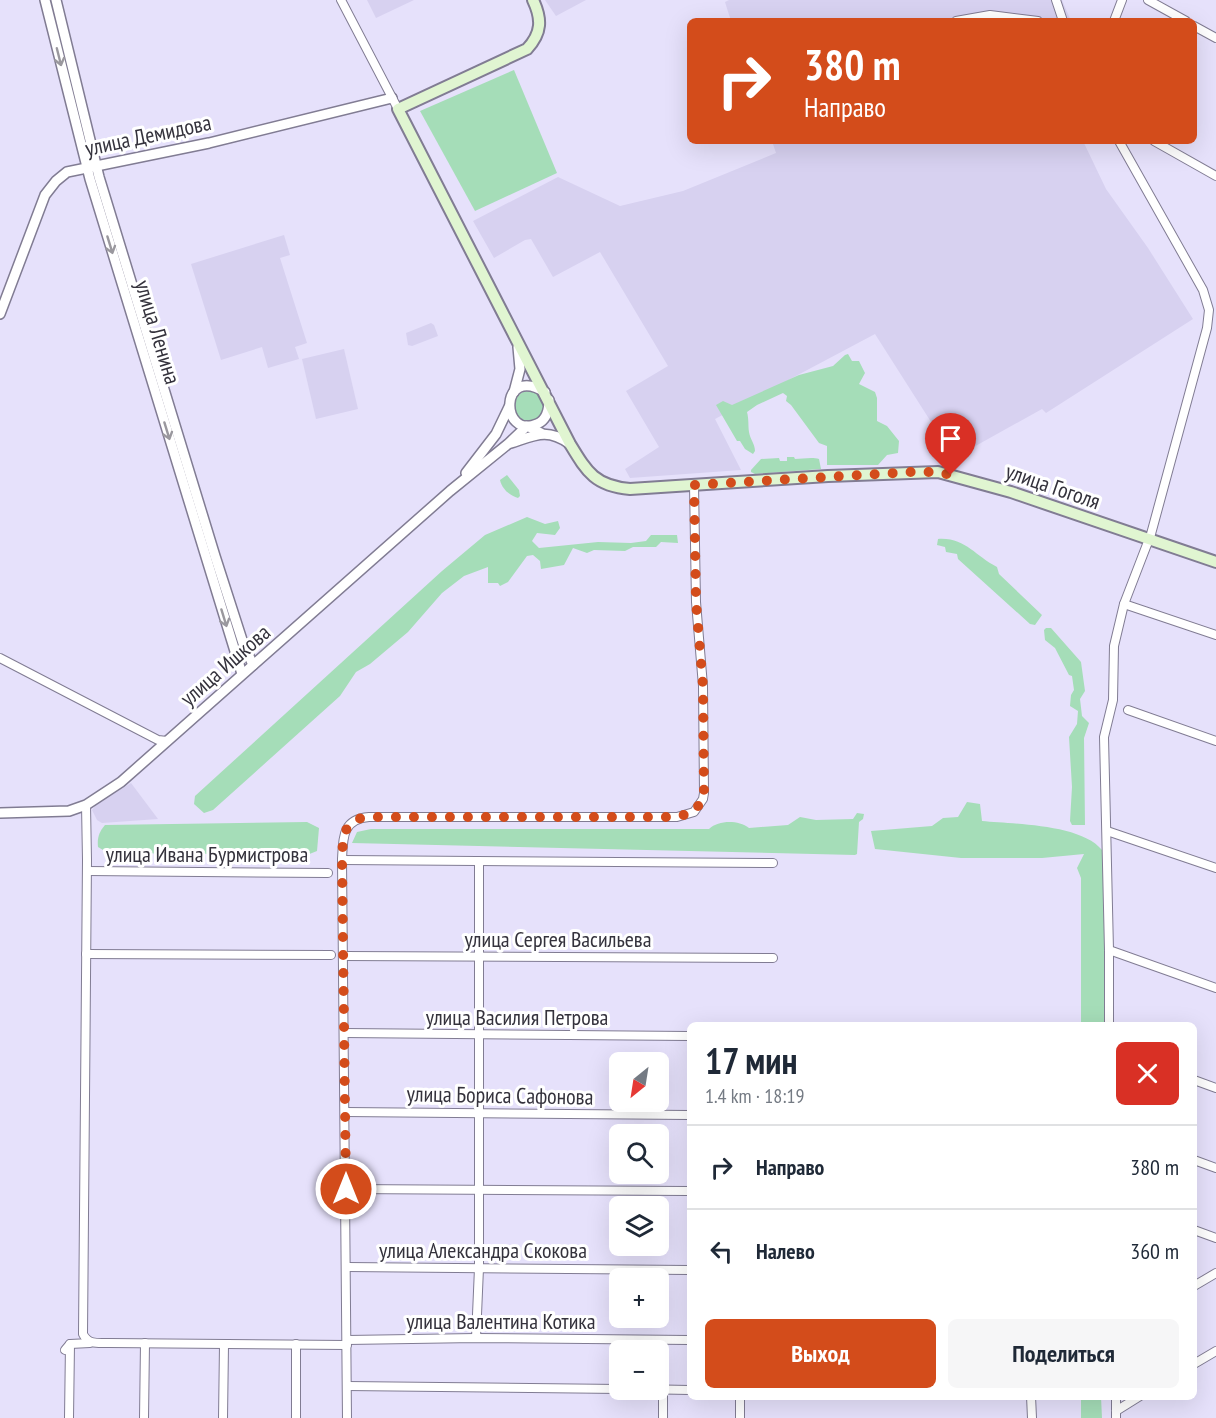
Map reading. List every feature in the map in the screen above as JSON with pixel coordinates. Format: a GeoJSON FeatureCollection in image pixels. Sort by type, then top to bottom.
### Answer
{"type":"FeatureCollection","features":[{"type":"Feature","properties":{"kind":"main road"},"geometry":{"type":"LineString","coordinates":[[533,0],[540,25],[537,38],[527,49],[398,109],[547,396]]}},
{"type":"Feature","properties":{"kind":"main road","name":"улица Гоголя"},"geometry":{"type":"LineString","coordinates":[[547,396],[570,444],[588,472],[608,486],[630,489],[938,472],[1011,492],[1216,562]]}},
{"type":"Feature","properties":{"kind":"street","name":"улица Ленина"},"geometry":{"type":"LineString","coordinates":[[45,0],[242,674]]}},
{"type":"Feature","properties":{"kind":"street","name":"улица Ленина"},"geometry":{"type":"LineString","coordinates":[[56,0],[92,166],[99,177],[215,556],[243,643],[253,665]]}},
{"type":"Feature","properties":{"kind":"street"},"geometry":{"type":"LineString","coordinates":[[341,0],[398,109]]}},
{"type":"Feature","properties":{"kind":"street"},"geometry":{"type":"LineString","coordinates":[[1056,0],[1063,18]]}},
{"type":"Feature","properties":{"kind":"street"},"geometry":{"type":"LineString","coordinates":[[1115,18],[1122,0]]}},
{"type":"Feature","properties":{"kind":"street"},"geometry":{"type":"LineString","coordinates":[[1148,0],[1181,18]]}},
{"type":"Feature","properties":{"kind":"street"},"geometry":{"type":"LineString","coordinates":[[973,18],[990,15],[1014,18]]}},
{"type":"Feature","properties":{"kind":"street"},"geometry":{"type":"LineString","coordinates":[[1197,28],[1216,38]]}},
{"type":"Feature","properties":{"kind":"street","name":"улица Демидова"},"geometry":{"type":"LineString","coordinates":[[0,314],[45,195],[67,172],[208,143],[392,98]]}},
{"type":"Feature","properties":{"kind":"street"},"geometry":{"type":"LineString","coordinates":[[1109,1022],[1104,737],[1113,700],[1114,646],[1124,604],[1149,539],[1213,311],[1123,144]]}},
{"type":"Feature","properties":{"kind":"street"},"geometry":{"type":"LineString","coordinates":[[1159,144],[1216,176]]}},
{"type":"Feature","properties":{"kind":"street"},"geometry":{"type":"LineString","coordinates":[[517,338],[520,369],[509,407],[513,418],[541,433],[561,437],[570,444]]}},
{"type":"Feature","properties":{"kind":"street"},"geometry":{"type":"LineString","coordinates":[[513,393],[528,386],[535,387],[547,396],[548,412],[545,418],[537,424],[527,426]]}},
{"type":"Feature","properties":{"kind":"street","name":"улица Ишкова"},"geometry":{"type":"LineString","coordinates":[[450,491],[481,456],[496,434],[509,407]]}},
{"type":"Feature","properties":{"kind":"street","name":"улица Ишкова"},"geometry":{"type":"LineString","coordinates":[[0,813],[69,811],[86,805],[121,782],[450,491],[527,426]]}},
{"type":"Feature","properties":{"kind":"street"},"geometry":{"type":"LineString","coordinates":[[508,444],[541,433]]}},
{"type":"Feature","properties":{"kind":"street"},"geometry":{"type":"LineString","coordinates":[[347,1418],[342,860],[344,833],[358,818],[677,817],[694,812],[699,807],[704,793],[703,686],[696,602],[694,485]]}},
{"type":"Feature","properties":{"kind":"street"},"geometry":{"type":"LineString","coordinates":[[1124,604],[1216,635]]}},
{"type":"Feature","properties":{"kind":"street"},"geometry":{"type":"LineString","coordinates":[[0,658],[158,740],[167,741]]}},
{"type":"Feature","properties":{"kind":"street"},"geometry":{"type":"LineString","coordinates":[[1128,710],[1216,741]]}},
{"type":"Feature","properties":{"kind":"street"},"geometry":{"type":"LineString","coordinates":[[86,805],[83,1334],[85,1340],[90,1343]]}},
{"type":"Feature","properties":{"kind":"street"},"geometry":{"type":"LineString","coordinates":[[1107,831],[1216,868]]}},
{"type":"Feature","properties":{"kind":"street"},"geometry":{"type":"LineString","coordinates":[[342,860],[773,863]]}},
{"type":"Feature","properties":{"kind":"street"},"geometry":{"type":"LineString","coordinates":[[476,1338],[479,1268],[479,862]]}},
{"type":"Feature","properties":{"kind":"street","name":"улица Ивана Бурмистрова"},"geometry":{"type":"LineString","coordinates":[[87,872],[328,873]]}},
{"type":"Feature","properties":{"kind":"street"},"geometry":{"type":"LineString","coordinates":[[1109,950],[1216,988]]}},
{"type":"Feature","properties":{"kind":"street"},"geometry":{"type":"LineString","coordinates":[[86,954],[331,955]]}},
{"type":"Feature","properties":{"kind":"street","name":"улица Сергея Васильева"},"geometry":{"type":"LineString","coordinates":[[344,956],[773,958]]}},
{"type":"Feature","properties":{"kind":"street","name":"улица Василия Петрова"},"geometry":{"type":"LineString","coordinates":[[344,1033],[687,1036]]}},
{"type":"Feature","properties":{"kind":"street"},"geometry":{"type":"LineString","coordinates":[[1197,1081],[1216,1088]]}},
{"type":"Feature","properties":{"kind":"street","name":"улица Бориса Сафонова"},"geometry":{"type":"LineString","coordinates":[[345,1112],[687,1115]]}},
{"type":"Feature","properties":{"kind":"street"},"geometry":{"type":"LineString","coordinates":[[1197,1161],[1216,1168]]}},
{"type":"Feature","properties":{"kind":"street"},"geometry":{"type":"LineString","coordinates":[[346,1189],[687,1191]]}},
{"type":"Feature","properties":{"kind":"street"},"geometry":{"type":"LineString","coordinates":[[1197,1231],[1216,1238]]}},
{"type":"Feature","properties":{"kind":"street","name":"улица Александра Скокова"},"geometry":{"type":"LineString","coordinates":[[347,1268],[687,1269]]}},
{"type":"Feature","properties":{"kind":"street"},"geometry":{"type":"LineString","coordinates":[[1197,1284],[1216,1273]]}},
{"type":"Feature","properties":{"kind":"street","name":"улица Валентина Котика"},"geometry":{"type":"LineString","coordinates":[[69,1418],[67,1347],[90,1343],[224,1345],[476,1338],[687,1340]]}},
{"type":"Feature","properties":{"kind":"street"},"geometry":{"type":"LineString","coordinates":[[144,1418],[145,1343]]}},
{"type":"Feature","properties":{"kind":"street"},"geometry":{"type":"LineString","coordinates":[[296,1418],[297,1344]]}},
{"type":"Feature","properties":{"kind":"street"},"geometry":{"type":"LineString","coordinates":[[222,1418],[224,1345]]}},
{"type":"Feature","properties":{"kind":"street"},"geometry":{"type":"LineString","coordinates":[[1197,1362],[1216,1351]]}},
{"type":"Feature","properties":{"kind":"street"},"geometry":{"type":"LineString","coordinates":[[347,1386],[609,1389]]}},
{"type":"Feature","properties":{"kind":"street"},"geometry":{"type":"LineString","coordinates":[[669,1389],[687,1390]]}},
{"type":"Feature","properties":{"kind":"street"},"geometry":{"type":"LineString","coordinates":[[663,1400],[663,1418]]}},
{"type":"Feature","properties":{"kind":"street"},"geometry":{"type":"LineString","coordinates":[[740,1400],[740,1418]]}},
{"type":"Feature","properties":{"kind":"street"},"geometry":{"type":"LineString","coordinates":[[1031,1400],[1032,1418]]}},
{"type":"Feature","properties":{"kind":"street"},"geometry":{"type":"LineString","coordinates":[[1116,1414],[1135,1400]]}},
{"type":"Feature","properties":{"kind":"shaded area"},"geometry":{"type":"Polygon","coordinates":[[[367,0],[414,0],[376,18],[367,0]]]}},
{"type":"Feature","properties":{"kind":"shaded area"},"geometry":{"type":"Polygon","coordinates":[[[545,0],[586,0],[556,16],[545,0]]]}},
{"type":"Feature","properties":{"kind":"shaded area"},"geometry":{"type":"Polygon","coordinates":[[[729,0],[1062,0],[1070,18],[730,18],[725,2],[729,0]]]}},
{"type":"Feature","properties":{"kind":"shaded area"},"geometry":{"type":"Polygon","coordinates":[[[773,144],[1084,144],[1106,189],[1148,248],[1193,319],[1046,413],[1042,409],[954,458],[875,334],[715,419],[741,470],[630,478],[625,469],[659,447],[626,391],[668,366],[600,252],[553,277],[531,239],[525,240],[494,258],[473,221],[558,177],[620,206],[683,191],[776,153],[773,144]]]}},
{"type":"Feature","properties":{"kind":"shaded area"},"geometry":{"type":"Polygon","coordinates":[[[284,235],[290,255],[280,258],[307,343],[295,347],[299,359],[268,368],[262,347],[221,360],[191,264],[284,235]]]}},
{"type":"Feature","properties":{"kind":"shaded area"},"geometry":{"type":"Polygon","coordinates":[[[431,323],[438,336],[412,346],[408,345],[406,333],[431,323]]]}},
{"type":"Feature","properties":{"kind":"shaded area"},"geometry":{"type":"Polygon","coordinates":[[[344,349],[358,409],[316,419],[302,359],[344,349]]]}},
{"type":"Feature","properties":{"kind":"shaded area"},"geometry":{"type":"Polygon","coordinates":[[[131,783],[158,819],[102,823],[97,820],[92,810],[96,805],[131,783]]]}},
{"type":"Feature","properties":{"kind":"green space"},"geometry":{"type":"Polygon","coordinates":[[[514,70],[557,173],[475,211],[420,111],[514,70]]]}},
{"type":"Feature","properties":{"kind":"green space"},"geometry":{"type":"Polygon","coordinates":[[[848,354],[852,361],[859,361],[865,373],[859,384],[875,392],[877,421],[887,426],[899,441],[898,453],[887,455],[878,465],[827,465],[827,446],[819,443],[786,401],[787,396],[783,393],[747,412],[749,432],[755,448],[753,454],[745,449],[740,441],[737,441],[716,405],[723,401],[732,405],[799,375],[833,366],[848,354]]]}},
{"type":"Feature","properties":{"kind":"green space"},"geometry":{"type":"Polygon","coordinates":[[[529,391],[535,392],[543,400],[543,412],[535,420],[529,421],[523,420],[515,412],[514,406],[515,400],[523,392],[529,391]]]}},
{"type":"Feature","properties":{"kind":"green space"},"geometry":{"type":"Polygon","coordinates":[[[787,457],[819,459],[821,469],[755,474],[751,472],[761,459],[779,458],[780,461],[787,461],[787,457]]]}},
{"type":"Feature","properties":{"kind":"green space"},"geometry":{"type":"Polygon","coordinates":[[[507,475],[519,490],[518,498],[502,486],[500,480],[507,475]]]}},
{"type":"Feature","properties":{"kind":"green space"},"geometry":{"type":"Polygon","coordinates":[[[527,517],[545,524],[558,521],[560,528],[555,535],[537,533],[532,541],[539,548],[598,542],[631,543],[646,541],[651,535],[677,535],[678,543],[661,542],[656,547],[633,547],[625,551],[594,550],[587,553],[573,548],[564,565],[541,569],[540,561],[533,555],[527,556],[508,582],[500,586],[498,583],[488,583],[488,567],[464,576],[442,593],[408,632],[370,664],[356,672],[340,696],[213,810],[204,813],[194,804],[195,796],[442,571],[485,535],[527,517]]]}},
{"type":"Feature","properties":{"kind":"green space"},"geometry":{"type":"Polygon","coordinates":[[[938,539],[963,544],[997,567],[999,574],[1042,615],[1035,625],[1030,624],[958,559],[957,554],[946,552],[945,547],[937,545],[938,539]]]}},
{"type":"Feature","properties":{"kind":"green space"},"geometry":{"type":"Polygon","coordinates":[[[1051,628],[1081,662],[1085,691],[1080,699],[1082,716],[1089,723],[1084,738],[1085,825],[1072,825],[1070,821],[1072,787],[1069,737],[1077,724],[1078,711],[1070,706],[1074,690],[1072,676],[1069,675],[1055,648],[1045,640],[1044,630],[1051,628]]]}},
{"type":"Feature","properties":{"kind":"green space"},"geometry":{"type":"Polygon","coordinates":[[[967,802],[980,804],[982,821],[1063,830],[1092,841],[1102,850],[1107,867],[1106,1022],[1081,1022],[1081,878],[1077,868],[1084,854],[1042,858],[961,858],[875,849],[871,831],[932,826],[943,818],[958,817],[967,802]]]}},
{"type":"Feature","properties":{"kind":"green space"},"geometry":{"type":"Polygon","coordinates":[[[857,813],[864,814],[863,819],[859,822],[857,854],[855,855],[352,843],[357,832],[371,829],[709,829],[729,822],[749,828],[788,825],[800,817],[816,820],[853,819],[857,813]]]}},
{"type":"Feature","properties":{"kind":"green space"},"geometry":{"type":"Polygon","coordinates":[[[307,822],[319,828],[317,851],[307,855],[108,853],[98,847],[99,835],[105,825],[307,822]]]}},
{"type":"Feature","properties":{"kind":"green space"},"geometry":{"type":"Polygon","coordinates":[[[1081,1400],[1101,1400],[1102,1418],[1081,1418],[1081,1400]]]}},
{"type":"Feature","properties":{"kind":"route"},"geometry":{"type":"LineString","coordinates":[[346,1189],[342,860],[344,833],[350,824],[358,818],[369,817],[677,817],[694,812],[699,807],[704,793],[703,686],[696,602],[694,485],[912,472],[938,472],[951,475]]}}]}
